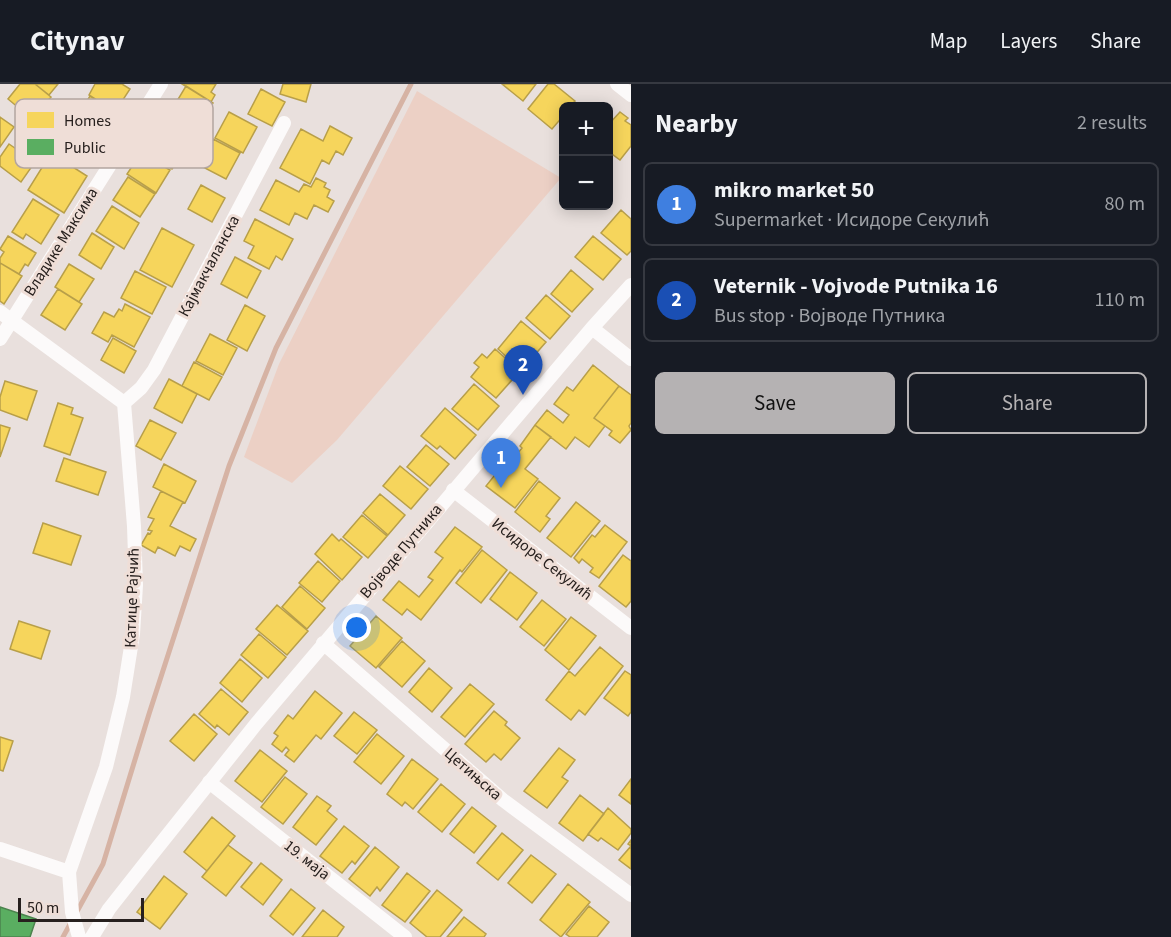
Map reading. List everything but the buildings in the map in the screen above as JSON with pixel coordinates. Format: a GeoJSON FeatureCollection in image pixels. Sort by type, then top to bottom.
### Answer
{"type":"FeatureCollection","features":[{"type":"Feature","properties":{"kind":"street","name":"Владике Максима"},"geometry":{"type":"LineString","coordinates":[[151,99],[161,84]]}},
{"type":"Feature","properties":{"kind":"street"},"geometry":{"type":"LineString","coordinates":[[616,84],[631,95]]}},
{"type":"Feature","properties":{"kind":"street","name":"Кајмакчаланска"},"geometry":{"type":"LineString","coordinates":[[124,403],[141,388],[154,370],[284,123]]}},
{"type":"Feature","properties":{"kind":"street","name":"Владике Максима"},"geometry":{"type":"LineString","coordinates":[[0,339],[6,316],[105,168]]}},
{"type":"Feature","properties":{"kind":"street","name":"Војводе Путника"},"geometry":{"type":"LineString","coordinates":[[92,937],[109,909],[323,643],[631,285]]}},
{"type":"Feature","properties":{"kind":"street"},"geometry":{"type":"LineString","coordinates":[[6,316],[124,403]]}},
{"type":"Feature","properties":{"kind":"street"},"geometry":{"type":"LineString","coordinates":[[592,328],[631,359]]}},
{"type":"Feature","properties":{"kind":"street","name":"Катице Рајчић"},"geometry":{"type":"LineString","coordinates":[[77,933],[72,912],[69,872],[106,767],[123,697],[134,634],[136,585],[134,526],[124,403]]}},
{"type":"Feature","properties":{"kind":"street","name":"Исидоре Секулић"},"geometry":{"type":"LineString","coordinates":[[453,490],[631,628]]}},
{"type":"Feature","properties":{"kind":"street","name":"Цетињска"},"geometry":{"type":"LineString","coordinates":[[323,643],[503,800],[631,896]]}},
{"type":"Feature","properties":{"kind":"street","name":"19. маја"},"geometry":{"type":"LineString","coordinates":[[209,782],[405,937]]}},
{"type":"Feature","properties":{"kind":"street"},"geometry":{"type":"LineString","coordinates":[[0,849],[69,872]]}},
{"type":"Feature","properties":{"kind":"shaded area"},"geometry":{"type":"Polygon","coordinates":[[[417,91],[559,177],[559,180],[337,440],[292,483],[244,457],[279,364],[417,91]]]}},
{"type":"Feature","properties":{"kind":"waterway"},"geometry":{"type":"LineString","coordinates":[[63,937],[103,864],[229,466],[276,348],[411,84]]}},
{"type":"Feature","properties":{"kind":"place","name":"Veternik - Vojvode Putnika 16"},"geometry":{"type":"Point","coordinates":[523,395]}},
{"type":"Feature","properties":{"kind":"place","name":"mikro market 50"},"geometry":{"type":"Point","coordinates":[501,488]}}]}
